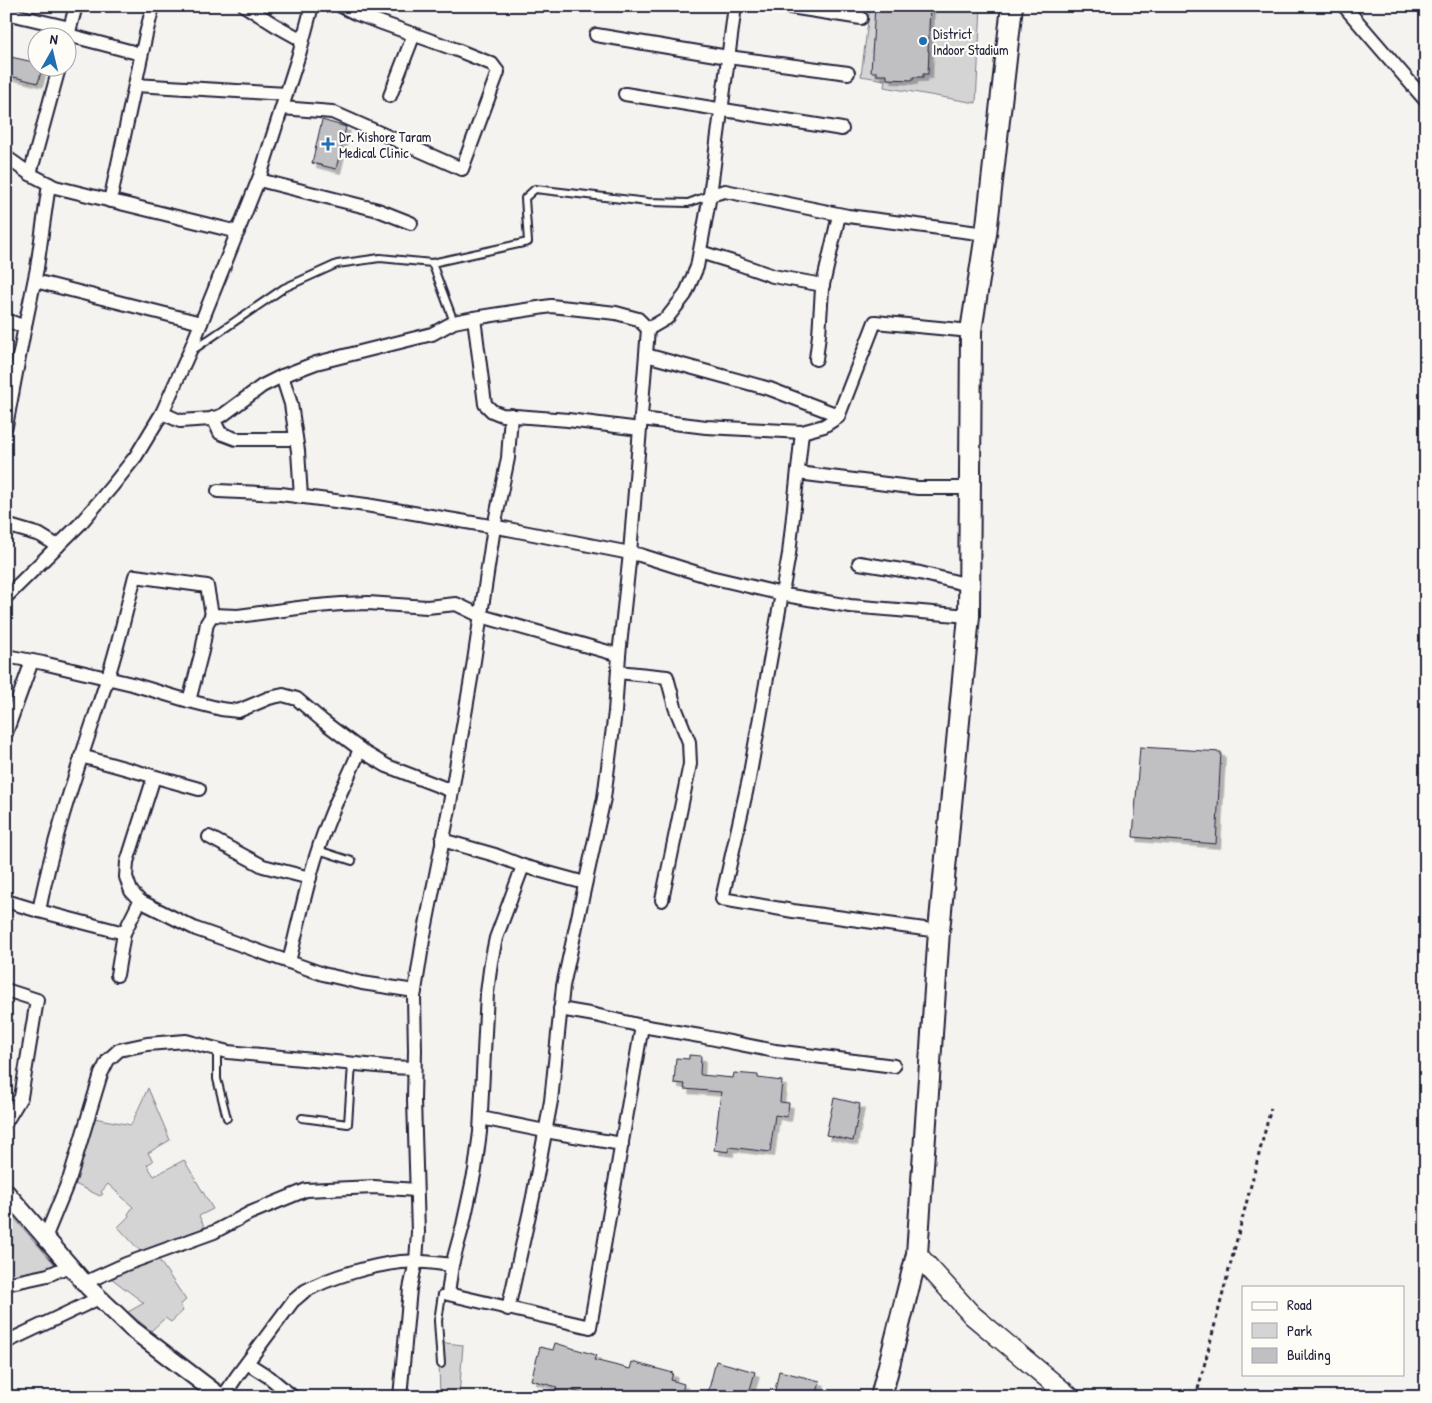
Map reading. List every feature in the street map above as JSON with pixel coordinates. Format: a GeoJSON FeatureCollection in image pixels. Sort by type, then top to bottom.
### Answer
{"type":"FeatureCollection","features":[{"type":"Feature","properties":{"kind":"main road"},"geometry":{"type":"LineString","coordinates":[[881,1397],[917,1254],[939,932],[969,616],[971,331],[986,234],[1012,6]]}},
{"type":"Feature","properties":{"kind":"main road"},"geometry":{"type":"LineString","coordinates":[[917,1254],[972,1315],[1070,1397]]}},
{"type":"Feature","properties":{"kind":"street"},"geometry":{"type":"LineString","coordinates":[[70,28],[76,6]]}},
{"type":"Feature","properties":{"kind":"street"},"geometry":{"type":"LineString","coordinates":[[110,200],[153,6]]}},
{"type":"Feature","properties":{"kind":"street"},"geometry":{"type":"LineString","coordinates":[[245,6],[275,26],[302,40]]}},
{"type":"Feature","properties":{"kind":"street"},"geometry":{"type":"LineString","coordinates":[[6,597],[80,524],[136,456],[162,413],[189,353],[259,180],[312,6]]}},
{"type":"Feature","properties":{"kind":"street"},"geometry":{"type":"LineString","coordinates":[[282,108],[332,112],[462,169],[498,72],[492,64],[357,14],[341,6]]}},
{"type":"Feature","properties":{"kind":"street"},"geometry":{"type":"LineString","coordinates":[[648,329],[667,318],[685,296],[697,268],[710,195],[735,6]]}},
{"type":"Feature","properties":{"kind":"street"},"geometry":{"type":"LineString","coordinates":[[788,6],[861,18]]}},
{"type":"Feature","properties":{"kind":"street"},"geometry":{"type":"LineString","coordinates":[[1344,6],[1426,101]]}},
{"type":"Feature","properties":{"kind":"street"},"geometry":{"type":"LineString","coordinates":[[6,13],[51,28]]}},
{"type":"Feature","properties":{"kind":"street"},"geometry":{"type":"LineString","coordinates":[[390,96],[414,34]]}},
{"type":"Feature","properties":{"kind":"street"},"geometry":{"type":"LineString","coordinates":[[596,35],[728,57],[848,72]]}},
{"type":"Feature","properties":{"kind":"street"},"geometry":{"type":"LineString","coordinates":[[78,36],[141,54]]}},
{"type":"Feature","properties":{"kind":"street"},"geometry":{"type":"LineString","coordinates":[[30,174],[57,78]]}},
{"type":"Feature","properties":{"kind":"street"},"geometry":{"type":"LineString","coordinates":[[135,85],[286,94]]}},
{"type":"Feature","properties":{"kind":"street"},"geometry":{"type":"LineString","coordinates":[[625,94],[842,129]]}},
{"type":"Feature","properties":{"kind":"street"},"geometry":{"type":"LineString","coordinates":[[6,156],[30,174],[54,187],[238,232]]}},
{"type":"Feature","properties":{"kind":"street"},"geometry":{"type":"LineString","coordinates":[[259,180],[378,210],[411,223]]}},
{"type":"Feature","properties":{"kind":"street"},"geometry":{"type":"LineString","coordinates":[[6,426],[34,281],[49,184]]}},
{"type":"Feature","properties":{"kind":"street"},"geometry":{"type":"LineString","coordinates":[[710,195],[725,191],[839,215],[986,234]]}},
{"type":"Feature","properties":{"kind":"street"},"geometry":{"type":"LineString","coordinates":[[816,359],[823,285],[839,215]]}},
{"type":"Feature","properties":{"kind":"street"},"geometry":{"type":"LineString","coordinates":[[700,252],[773,276],[823,285]]}},
{"type":"Feature","properties":{"kind":"street"},"geometry":{"type":"LineString","coordinates":[[34,281],[201,323]]}},
{"type":"Feature","properties":{"kind":"street"},"geometry":{"type":"LineString","coordinates":[[162,413],[180,422],[223,415],[262,386],[282,376],[316,363],[432,334],[454,322],[474,318],[550,306],[616,313],[638,319],[648,329],[630,553],[615,712],[604,798],[562,986],[551,1101],[533,1197],[508,1309]]}},
{"type":"Feature","properties":{"kind":"street"},"geometry":{"type":"LineString","coordinates":[[474,318],[486,404],[492,411],[502,415],[802,432],[824,426],[838,417],[874,322],[971,331]]}},
{"type":"Feature","properties":{"kind":"street"},"geometry":{"type":"LineString","coordinates":[[6,320],[25,327]]}},
{"type":"Feature","properties":{"kind":"street"},"geometry":{"type":"LineString","coordinates":[[646,355],[770,389],[838,415]]}},
{"type":"Feature","properties":{"kind":"street"},"geometry":{"type":"LineString","coordinates":[[282,376],[292,404],[301,496]]}},
{"type":"Feature","properties":{"kind":"street"},"geometry":{"type":"LineString","coordinates":[[400,1397],[410,1289],[416,1261],[418,1232],[414,1100],[415,991],[422,940],[452,791],[494,527],[508,458],[511,415]]}},
{"type":"Feature","properties":{"kind":"street"},"geometry":{"type":"LineString","coordinates":[[213,418],[220,433],[236,439],[296,439]]}},
{"type":"Feature","properties":{"kind":"street"},"geometry":{"type":"LineString","coordinates":[[802,432],[789,554],[749,779],[722,899],[939,932]]}},
{"type":"Feature","properties":{"kind":"street"},"geometry":{"type":"LineString","coordinates":[[798,473],[918,488],[970,488]]}},
{"type":"Feature","properties":{"kind":"street"},"geometry":{"type":"LineString","coordinates":[[218,491],[280,494],[366,505],[640,555],[710,577],[782,594],[850,606],[969,616]]}},
{"type":"Feature","properties":{"kind":"street"},"geometry":{"type":"LineString","coordinates":[[6,525],[40,535],[58,546]]}},
{"type":"Feature","properties":{"kind":"street"},"geometry":{"type":"LineString","coordinates":[[859,563],[920,573],[969,585]]}},
{"type":"Feature","properties":{"kind":"street"},"geometry":{"type":"LineString","coordinates":[[39,911],[46,874],[107,678],[135,576],[206,586],[212,616],[207,623],[189,701]]}},
{"type":"Feature","properties":{"kind":"street"},"geometry":{"type":"LineString","coordinates":[[212,616],[238,616],[306,607],[368,603],[427,607],[456,604],[481,616],[619,655]]}},
{"type":"Feature","properties":{"kind":"street"},"geometry":{"type":"LineString","coordinates":[[6,656],[107,678],[189,701],[238,711],[268,698],[283,695],[298,699],[360,750],[387,766],[452,791]]}},
{"type":"Feature","properties":{"kind":"street"},"geometry":{"type":"LineString","coordinates":[[6,733],[32,661]]}},
{"type":"Feature","properties":{"kind":"street"},"geometry":{"type":"LineString","coordinates":[[618,672],[667,676],[675,707],[689,742],[690,764],[662,900]]}},
{"type":"Feature","properties":{"kind":"street"},"geometry":{"type":"LineString","coordinates":[[289,962],[318,850],[330,817],[360,750]]}},
{"type":"Feature","properties":{"kind":"street"},"geometry":{"type":"LineString","coordinates":[[82,756],[199,789]]}},
{"type":"Feature","properties":{"kind":"street"},"geometry":{"type":"LineString","coordinates":[[154,776],[128,862],[126,878],[131,891],[140,901],[196,929],[323,974],[362,983],[415,991]]}},
{"type":"Feature","properties":{"kind":"street"},"geometry":{"type":"LineString","coordinates":[[209,837],[263,866],[310,878]]}},
{"type":"Feature","properties":{"kind":"street"},"geometry":{"type":"LineString","coordinates":[[442,840],[495,855],[523,866],[585,883]]}},
{"type":"Feature","properties":{"kind":"street"},"geometry":{"type":"LineString","coordinates":[[523,866],[496,938],[491,962],[487,993],[482,1118],[475,1170],[452,1265],[448,1294],[590,1327],[642,1026]]}},
{"type":"Feature","properties":{"kind":"street"},"geometry":{"type":"LineString","coordinates":[[6,901],[124,933]]}},
{"type":"Feature","properties":{"kind":"street"},"geometry":{"type":"LineString","coordinates":[[117,975],[124,933],[140,901]]}},
{"type":"Feature","properties":{"kind":"street"},"geometry":{"type":"LineString","coordinates":[[6,990],[37,1000],[21,1097],[6,1122]]}},
{"type":"Feature","properties":{"kind":"street"},"geometry":{"type":"LineString","coordinates":[[560,1009],[775,1051],[894,1066]]}},
{"type":"Feature","properties":{"kind":"street"},"geometry":{"type":"LineString","coordinates":[[45,1238],[70,1177],[101,1074],[108,1060],[119,1050],[147,1044],[186,1041],[228,1052],[414,1068]]}},
{"type":"Feature","properties":{"kind":"street"},"geometry":{"type":"LineString","coordinates":[[482,1118],[622,1144]]}},
{"type":"Feature","properties":{"kind":"street"},"geometry":{"type":"LineString","coordinates":[[84,1282],[126,1264],[214,1232],[250,1213],[306,1190],[374,1187],[416,1190]]}},
{"type":"Feature","properties":{"kind":"street"},"geometry":{"type":"LineString","coordinates":[[6,1192],[99,1298],[132,1329],[222,1397],[293,1301],[304,1292],[331,1280],[370,1268],[402,1262],[416,1261],[452,1265]]}},
{"type":"Feature","properties":{"kind":"street"},"geometry":{"type":"LineString","coordinates":[[6,1284],[48,1275],[70,1266]]}},
{"type":"Feature","properties":{"kind":"street"},"geometry":{"type":"LineString","coordinates":[[6,1342],[99,1298]]}},
{"type":"Feature","properties":{"kind":"street"},"geometry":{"type":"LineString","coordinates":[[247,1363],[270,1377],[293,1397]]}},
{"type":"Feature","properties":{"kind":"lane"},"geometry":{"type":"LineString","coordinates":[[189,353],[284,288],[337,264],[380,258],[432,263],[528,242],[525,198],[535,189],[648,202],[688,203],[710,195]]}},
{"type":"Feature","properties":{"kind":"lane"},"geometry":{"type":"LineString","coordinates":[[432,263],[454,322]]}},
{"type":"Feature","properties":{"kind":"lane"},"geometry":{"type":"LineString","coordinates":[[318,850],[352,860]]}},
{"type":"Feature","properties":{"kind":"lane"},"geometry":{"type":"LineString","coordinates":[[217,1050],[217,1079],[226,1118]]}},
{"type":"Feature","properties":{"kind":"lane"},"geometry":{"type":"LineString","coordinates":[[302,1118],[348,1124],[352,1064]]}},
{"type":"Feature","properties":{"kind":"lane"},"geometry":{"type":"LineString","coordinates":[[441,1364],[438,1321],[442,1294],[448,1294]]}},
{"type":"Feature","properties":{"kind":"path"},"geometry":{"type":"LineString","coordinates":[[1196,1397],[1271,1108]]}},
{"type":"Feature","properties":{"kind":"green space","name":"District Indoor Stadium"},"geometry":{"type":"Polygon","coordinates":[[[870,6],[981,6],[976,103],[884,87],[885,80],[861,76],[870,6]]]}},
{"type":"Feature","properties":{"kind":"green space"},"geometry":{"type":"Polygon","coordinates":[[[148,1088],[170,1140],[148,1153],[153,1161],[147,1165],[154,1176],[184,1160],[213,1209],[199,1216],[205,1228],[141,1252],[118,1227],[129,1216],[128,1214],[133,1207],[108,1184],[100,1196],[75,1184],[94,1118],[131,1125],[148,1088]]]}},
{"type":"Feature","properties":{"kind":"green space"},"geometry":{"type":"Polygon","coordinates":[[[7,1210],[56,1266],[6,1279],[7,1210]]]}},
{"type":"Feature","properties":{"kind":"green space"},"geometry":{"type":"Polygon","coordinates":[[[157,1257],[186,1300],[180,1305],[183,1311],[171,1322],[165,1318],[151,1331],[128,1312],[144,1303],[111,1278],[157,1257]]]}},
{"type":"Feature","properties":{"kind":"green space"},"geometry":{"type":"Polygon","coordinates":[[[437,1342],[463,1345],[459,1397],[440,1397],[437,1342]]]}},
{"type":"Feature","properties":{"kind":"building"},"geometry":{"type":"Polygon","coordinates":[[[875,6],[930,6],[928,74],[923,74],[923,77],[913,77],[913,80],[887,79],[887,75],[877,75],[877,72],[871,72],[875,6]]]}},
{"type":"Feature","properties":{"kind":"building"},"geometry":{"type":"Polygon","coordinates":[[[6,56],[28,61],[28,78],[39,78],[38,83],[6,75],[6,56]]]}},
{"type":"Feature","properties":{"kind":"building"},"geometry":{"type":"Polygon","coordinates":[[[322,120],[346,127],[336,169],[312,163],[322,120]]]}},
{"type":"Feature","properties":{"kind":"building"},"geometry":{"type":"Polygon","coordinates":[[[1140,747],[1221,752],[1216,844],[1133,837],[1140,747]]]}},
{"type":"Feature","properties":{"kind":"building"},"geometry":{"type":"Polygon","coordinates":[[[689,1055],[701,1056],[701,1075],[733,1078],[734,1073],[758,1075],[758,1078],[782,1081],[780,1102],[789,1103],[787,1117],[775,1115],[770,1152],[729,1147],[729,1152],[714,1150],[721,1092],[684,1089],[685,1084],[674,1083],[676,1058],[689,1059],[689,1055]]]}},
{"type":"Feature","properties":{"kind":"building"},"geometry":{"type":"Polygon","coordinates":[[[834,1098],[860,1104],[853,1141],[826,1135],[834,1098]]]}},
{"type":"Feature","properties":{"kind":"building"},"geometry":{"type":"Polygon","coordinates":[[[555,1343],[596,1355],[594,1360],[630,1369],[632,1362],[673,1373],[671,1380],[684,1384],[681,1397],[595,1397],[570,1390],[568,1395],[556,1391],[557,1387],[531,1380],[540,1347],[553,1350],[555,1343]]]}},
{"type":"Feature","properties":{"kind":"building"},"geometry":{"type":"Polygon","coordinates":[[[716,1361],[755,1372],[749,1393],[737,1390],[735,1397],[707,1397],[716,1361]]]}},
{"type":"Feature","properties":{"kind":"building"},"geometry":{"type":"Polygon","coordinates":[[[779,1371],[820,1381],[816,1397],[781,1397],[774,1395],[779,1371]]]}},
{"type":"Feature","properties":{"kind":"place","name":"District Indoor Stadium"},"geometry":{"type":"Point","coordinates":[923,41]}},
{"type":"Feature","properties":{"kind":"place","name":"Dr. Kishore Taram Medical Clinic"},"geometry":{"type":"Point","coordinates":[328,144]}}]}
